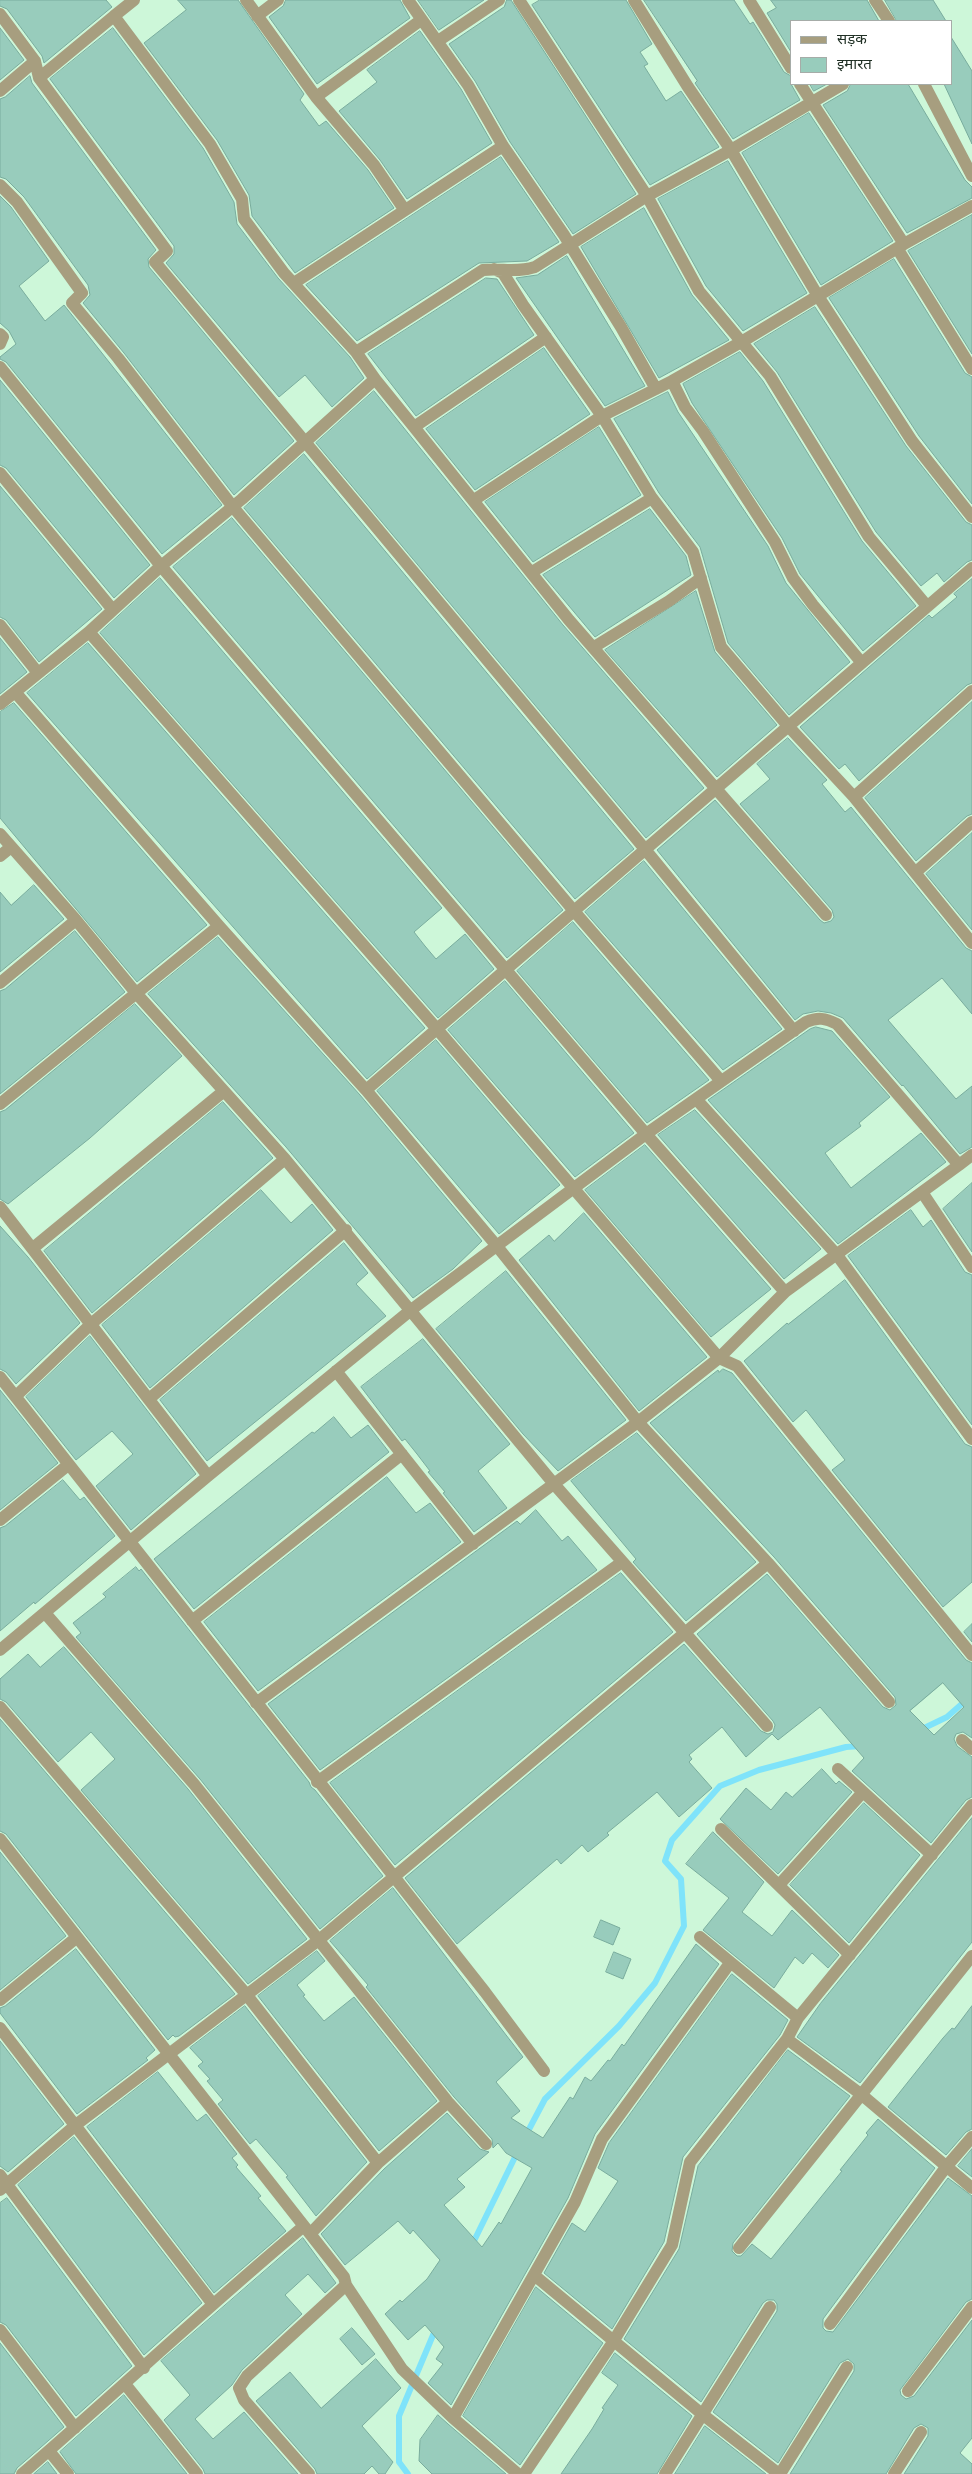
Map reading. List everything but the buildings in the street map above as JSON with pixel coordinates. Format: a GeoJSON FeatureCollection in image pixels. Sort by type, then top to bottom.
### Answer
{"type":"FeatureCollection","features":[{"type":"Feature","properties":{"kind":"street"},"geometry":{"type":"LineString","coordinates":[[39,78],[134,0]]}},
{"type":"Feature","properties":{"kind":"street"},"geometry":{"type":"LineString","coordinates":[[246,0],[316,97],[374,165],[404,209]]}},
{"type":"Feature","properties":{"kind":"street"},"geometry":{"type":"LineString","coordinates":[[258,16],[278,0]]}},
{"type":"Feature","properties":{"kind":"street"},"geometry":{"type":"LineString","coordinates":[[408,0],[468,85],[503,146],[621,327],[656,389]]}},
{"type":"Feature","properties":{"kind":"street"},"geometry":{"type":"LineString","coordinates":[[438,41],[499,0]]}},
{"type":"Feature","properties":{"kind":"street"},"geometry":{"type":"LineString","coordinates":[[519,0],[647,196],[699,291],[743,341],[770,376],[870,537],[927,606]]}},
{"type":"Feature","properties":{"kind":"street"},"geometry":{"type":"LineString","coordinates":[[634,0],[688,88],[731,150],[818,296],[912,441],[972,517]]}},
{"type":"Feature","properties":{"kind":"street"},"geometry":{"type":"LineString","coordinates":[[748,0],[790,66]]}},
{"type":"Feature","properties":{"kind":"street"},"geometry":{"type":"LineString","coordinates":[[875,0],[888,20]]}},
{"type":"Feature","properties":{"kind":"street"},"geometry":{"type":"LineString","coordinates":[[0,14],[35,60],[39,78],[167,251],[155,262],[644,848],[794,1031]]}},
{"type":"Feature","properties":{"kind":"street"},"geometry":{"type":"LineString","coordinates":[[114,16],[210,144],[242,199],[244,218],[284,273],[356,352],[375,379],[532,572],[568,620],[594,647],[826,916]]}},
{"type":"Feature","properties":{"kind":"street"},"geometry":{"type":"LineString","coordinates":[[316,97],[421,20]]}},
{"type":"Feature","properties":{"kind":"street"},"geometry":{"type":"LineString","coordinates":[[0,91],[35,60]]}},
{"type":"Feature","properties":{"kind":"street"},"geometry":{"type":"LineString","coordinates":[[801,85],[901,246],[972,369]]}},
{"type":"Feature","properties":{"kind":"street"},"geometry":{"type":"LineString","coordinates":[[356,352],[483,270],[522,271],[535,267],[647,196],[731,150],[840,85]]}},
{"type":"Feature","properties":{"kind":"street"},"geometry":{"type":"LineString","coordinates":[[925,85],[972,176]]}},
{"type":"Feature","properties":{"kind":"street"},"geometry":{"type":"LineString","coordinates":[[294,283],[404,209],[503,146]]}},
{"type":"Feature","properties":{"kind":"street"},"geometry":{"type":"LineString","coordinates":[[0,186],[17,202],[82,293],[72,302],[233,506],[574,911],[722,1081]]}},
{"type":"Feature","properties":{"kind":"street"},"geometry":{"type":"LineString","coordinates":[[474,500],[602,416],[672,381],[743,341],[901,246],[972,206]]}},
{"type":"Feature","properties":{"kind":"street"},"geometry":{"type":"LineString","coordinates":[[494,269],[503,273],[519,300],[602,416],[652,498],[693,552],[721,648],[789,727],[854,797],[971,939]]}},
{"type":"Feature","properties":{"kind":"street"},"geometry":{"type":"LineString","coordinates":[[0,334],[3,337],[0,344]]}},
{"type":"Feature","properties":{"kind":"street"},"geometry":{"type":"LineString","coordinates":[[414,427],[546,337]]}},
{"type":"Feature","properties":{"kind":"street"},"geometry":{"type":"LineString","coordinates":[[0,367],[161,566],[646,1134],[785,1292]]}},
{"type":"Feature","properties":{"kind":"street"},"geometry":{"type":"LineString","coordinates":[[0,704],[89,632],[161,566],[233,506],[375,379]]}},
{"type":"Feature","properties":{"kind":"street"},"geometry":{"type":"LineString","coordinates":[[672,381],[684,408],[703,431],[775,542],[793,578],[813,606],[862,662]]}},
{"type":"Feature","properties":{"kind":"street"},"geometry":{"type":"LineString","coordinates":[[0,473],[112,610]]}},
{"type":"Feature","properties":{"kind":"street"},"geometry":{"type":"LineString","coordinates":[[532,572],[652,498]]}},
{"type":"Feature","properties":{"kind":"street"},"geometry":{"type":"LineString","coordinates":[[366,1090],[574,911],[644,848],[716,790],[972,568]]}},
{"type":"Feature","properties":{"kind":"street"},"geometry":{"type":"LineString","coordinates":[[594,647],[669,601],[701,578]]}},
{"type":"Feature","properties":{"kind":"street"},"geometry":{"type":"LineString","coordinates":[[0,625],[38,672]]}},
{"type":"Feature","properties":{"kind":"street"},"geometry":{"type":"LineString","coordinates":[[89,632],[436,1029],[719,1358],[737,1366],[972,1655]]}},
{"type":"Feature","properties":{"kind":"street"},"geometry":{"type":"LineString","coordinates":[[854,797],[972,691]]}},
{"type":"Feature","properties":{"kind":"street"},"geometry":{"type":"LineString","coordinates":[[15,692],[219,926],[366,1090],[496,1244],[638,1422],[768,1563],[889,1702]]}},
{"type":"Feature","properties":{"kind":"street"},"geometry":{"type":"LineString","coordinates":[[916,872],[972,822]]}},
{"type":"Feature","properties":{"kind":"street"},"geometry":{"type":"LineString","coordinates":[[0,834],[76,920],[136,993],[285,1159],[346,1230],[554,1484],[767,1726]]}},
{"type":"Feature","properties":{"kind":"street"},"geometry":{"type":"LineString","coordinates":[[0,856],[11,847]]}},
{"type":"Feature","properties":{"kind":"street"},"geometry":{"type":"LineString","coordinates":[[0,983],[76,920]]}},
{"type":"Feature","properties":{"kind":"street"},"geometry":{"type":"LineString","coordinates":[[0,1104],[219,926]]}},
{"type":"Feature","properties":{"kind":"street"},"geometry":{"type":"LineString","coordinates":[[0,1650],[336,1370],[496,1244],[573,1190],[646,1134],[794,1031],[816,1018],[826,1019],[836,1024],[959,1165]]}},
{"type":"Feature","properties":{"kind":"street"},"geometry":{"type":"LineString","coordinates":[[33,1248],[224,1091]]}},
{"type":"Feature","properties":{"kind":"street"},"geometry":{"type":"LineString","coordinates":[[697,1100],[837,1254],[972,1439]]}},
{"type":"Feature","properties":{"kind":"street"},"geometry":{"type":"LineString","coordinates":[[256,1703],[638,1422],[719,1358],[785,1292],[972,1155]]}},
{"type":"Feature","properties":{"kind":"street"},"geometry":{"type":"LineString","coordinates":[[16,1396],[91,1324],[285,1159]]}},
{"type":"Feature","properties":{"kind":"street"},"geometry":{"type":"LineString","coordinates":[[922,1192],[972,1267]]}},
{"type":"Feature","properties":{"kind":"street"},"geometry":{"type":"LineString","coordinates":[[0,1207],[208,1476]]}},
{"type":"Feature","properties":{"kind":"street"},"geometry":{"type":"LineString","coordinates":[[149,1398],[346,1230]]}},
{"type":"Feature","properties":{"kind":"street"},"geometry":{"type":"LineString","coordinates":[[336,1370],[473,1544]]}},
{"type":"Feature","properties":{"kind":"street"},"geometry":{"type":"LineString","coordinates":[[0,1377],[485,1992],[544,2071]]}},
{"type":"Feature","properties":{"kind":"street"},"geometry":{"type":"LineString","coordinates":[[192,1621],[402,1454]]}},
{"type":"Feature","properties":{"kind":"street"},"geometry":{"type":"LineString","coordinates":[[0,1520],[68,1465]]}},
{"type":"Feature","properties":{"kind":"street"},"geometry":{"type":"LineString","coordinates":[[318,1782],[622,1562]]}},
{"type":"Feature","properties":{"kind":"street"},"geometry":{"type":"LineString","coordinates":[[144,2368],[2,2183],[320,1939],[392,1876],[768,1563]]}},
{"type":"Feature","properties":{"kind":"street"},"geometry":{"type":"LineString","coordinates":[[45,1613],[194,1784],[320,1939],[448,2102],[486,2144]]}},
{"type":"Feature","properties":{"kind":"street"},"geometry":{"type":"LineString","coordinates":[[0,1708],[246,1994],[378,2163]]}},
{"type":"Feature","properties":{"kind":"street"},"geometry":{"type":"LineString","coordinates":[[838,1769],[932,1855]]}},
{"type":"Feature","properties":{"kind":"street"},"geometry":{"type":"LineString","coordinates":[[779,1885],[863,1792]]}},
{"type":"Feature","properties":{"kind":"street"},"geometry":{"type":"LineString","coordinates":[[524,2474],[614,2342],[672,2245],[690,2162],[787,2039],[798,2018],[972,1805]]}},
{"type":"Feature","properties":{"kind":"street"},"geometry":{"type":"LineString","coordinates":[[721,1829],[850,1955]]}},
{"type":"Feature","properties":{"kind":"street"},"geometry":{"type":"LineString","coordinates":[[0,1840],[168,2055],[308,2229],[344,2277],[346,2285],[402,2369],[453,2418],[518,2474]]}},
{"type":"Feature","properties":{"kind":"street"},"geometry":{"type":"LineString","coordinates":[[700,1937],[798,2018]]}},
{"type":"Feature","properties":{"kind":"street"},"geometry":{"type":"LineString","coordinates":[[0,2000],[76,1938]]}},
{"type":"Feature","properties":{"kind":"street"},"geometry":{"type":"LineString","coordinates":[[739,2248],[972,1956]]}},
{"type":"Feature","properties":{"kind":"street"},"geometry":{"type":"LineString","coordinates":[[453,2418],[575,2202],[602,2139],[730,1963]]}},
{"type":"Feature","properties":{"kind":"street"},"geometry":{"type":"LineString","coordinates":[[0,2028],[77,2124],[158,2236],[212,2303]]}},
{"type":"Feature","properties":{"kind":"street"},"geometry":{"type":"LineString","coordinates":[[787,2039],[862,2095],[972,2188]]}},
{"type":"Feature","properties":{"kind":"street"},"geometry":{"type":"LineString","coordinates":[[22,2474],[144,2368],[212,2303],[308,2229],[378,2163],[448,2102]]}},
{"type":"Feature","properties":{"kind":"street"},"geometry":{"type":"LineString","coordinates":[[830,2324],[946,2167],[972,2137]]}},
{"type":"Feature","properties":{"kind":"street"},"geometry":{"type":"LineString","coordinates":[[534,2274],[702,2414],[780,2474],[847,2366]]}},
{"type":"Feature","properties":{"kind":"street"},"geometry":{"type":"LineString","coordinates":[[308,2474],[244,2400],[239,2388],[247,2376],[346,2285]]}},
{"type":"Feature","properties":{"kind":"street"},"geometry":{"type":"LineString","coordinates":[[665,2474],[770,2307]]}},
{"type":"Feature","properties":{"kind":"street"},"geometry":{"type":"LineString","coordinates":[[908,2391],[972,2307]]}},
{"type":"Feature","properties":{"kind":"street"},"geometry":{"type":"LineString","coordinates":[[0,2330],[75,2428]]}},
{"type":"Feature","properties":{"kind":"street"},"geometry":{"type":"LineString","coordinates":[[125,2384],[197,2474]]}},
{"type":"Feature","properties":{"kind":"street"},"geometry":{"type":"LineString","coordinates":[[894,2474],[921,2432]]}},
{"type":"Feature","properties":{"kind":"street"},"geometry":{"type":"LineString","coordinates":[[49,2450],[68,2474]]}},
{"type":"Feature","properties":{"kind":"waterway"},"geometry":{"type":"LineString","coordinates":[[920,1730],[947,1717],[972,1695]]}},
{"type":"Feature","properties":{"kind":"waterway"},"geometry":{"type":"LineString","coordinates":[[526,2135],[545,2099],[619,2026],[655,1983],[684,1926],[681,1879],[665,1861],[672,1840],[720,1786],[759,1770],[846,1747],[861,1746]]}},
{"type":"Feature","properties":{"kind":"waterway"},"geometry":{"type":"LineString","coordinates":[[472,2245],[518,2151]]}},
{"type":"Feature","properties":{"kind":"waterway"},"geometry":{"type":"LineString","coordinates":[[408,2474],[399,2462],[399,2416],[436,2328]]}}]}
